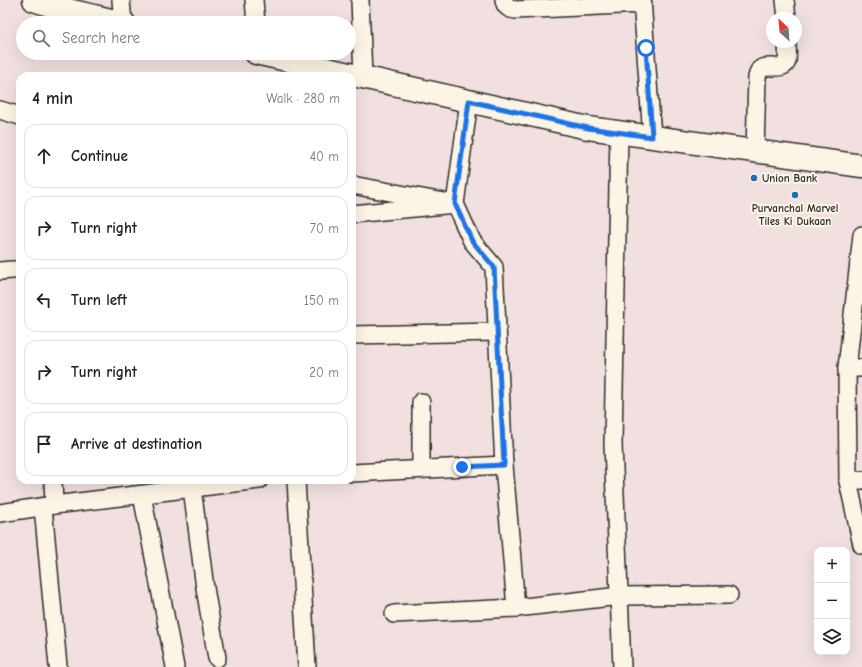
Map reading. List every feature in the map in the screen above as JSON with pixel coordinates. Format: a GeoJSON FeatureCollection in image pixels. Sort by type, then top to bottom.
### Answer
{"type":"FeatureCollection","features":[{"type":"Feature","properties":{"kind":"street"},"geometry":{"type":"LineString","coordinates":[[34,0],[55,8],[91,16]]}},
{"type":"Feature","properties":{"kind":"street"},"geometry":{"type":"LineString","coordinates":[[121,0],[122,16]]}},
{"type":"Feature","properties":{"kind":"street"},"geometry":{"type":"LineString","coordinates":[[254,0],[255,16]]}},
{"type":"Feature","properties":{"kind":"street"},"geometry":{"type":"LineString","coordinates":[[360,0],[363,77]]}},
{"type":"Feature","properties":{"kind":"street"},"geometry":{"type":"LineString","coordinates":[[504,0],[508,8],[515,10],[643,2],[652,137]]}},
{"type":"Feature","properties":{"kind":"street"},"geometry":{"type":"LineString","coordinates":[[785,0],[786,12]]}},
{"type":"Feature","properties":{"kind":"street"},"geometry":{"type":"LineString","coordinates":[[755,151],[757,77],[759,71],[763,68],[779,67],[784,65],[787,61],[787,48]]}},
{"type":"Feature","properties":{"kind":"street"},"geometry":{"type":"LineString","coordinates":[[289,60],[341,72]]}},
{"type":"Feature","properties":{"kind":"street"},"geometry":{"type":"LineString","coordinates":[[356,75],[588,128],[862,166]]}},
{"type":"Feature","properties":{"kind":"street"},"geometry":{"type":"LineString","coordinates":[[469,101],[455,204],[472,241],[494,267],[504,465],[516,608]]}},
{"type":"Feature","properties":{"kind":"street"},"geometry":{"type":"LineString","coordinates":[[0,110],[16,115]]}},
{"type":"Feature","properties":{"kind":"street"},"geometry":{"type":"LineString","coordinates":[[619,132],[613,444],[622,667]]}},
{"type":"Feature","properties":{"kind":"street"},"geometry":{"type":"LineString","coordinates":[[356,186],[455,204]]}},
{"type":"Feature","properties":{"kind":"street"},"geometry":{"type":"LineString","coordinates":[[356,214],[455,204]]}},
{"type":"Feature","properties":{"kind":"street"},"geometry":{"type":"LineString","coordinates":[[862,235],[855,368],[855,480],[862,545]]}},
{"type":"Feature","properties":{"kind":"street"},"geometry":{"type":"LineString","coordinates":[[0,271],[16,270]]}},
{"type":"Feature","properties":{"kind":"street"},"geometry":{"type":"LineString","coordinates":[[356,334],[497,332]]}},
{"type":"Feature","properties":{"kind":"street"},"geometry":{"type":"LineString","coordinates":[[421,402],[421,469]]}},
{"type":"Feature","properties":{"kind":"street"},"geometry":{"type":"LineString","coordinates":[[356,473],[504,465]]}},
{"type":"Feature","properties":{"kind":"street"},"geometry":{"type":"LineString","coordinates":[[52,484],[49,506],[58,666]]}},
{"type":"Feature","properties":{"kind":"street"},"geometry":{"type":"LineString","coordinates":[[0,513],[142,495],[160,486],[192,488],[223,484]]}},
{"type":"Feature","properties":{"kind":"street"},"geometry":{"type":"LineString","coordinates":[[296,484],[307,667]]}},
{"type":"Feature","properties":{"kind":"street"},"geometry":{"type":"LineString","coordinates":[[192,488],[205,588],[217,658]]}},
{"type":"Feature","properties":{"kind":"street"},"geometry":{"type":"LineString","coordinates":[[142,495],[175,667]]}},
{"type":"Feature","properties":{"kind":"street"},"geometry":{"type":"LineString","coordinates":[[394,614],[516,608],[620,596],[729,595]]}},
{"type":"Feature","properties":{"kind":"place","name":"Union Bank"},"geometry":{"type":"Point","coordinates":[754,178]}},
{"type":"Feature","properties":{"kind":"place","name":"Purvanchal Marvel Tiles Ki Dukaan"},"geometry":{"type":"Point","coordinates":[795,195]}},
{"type":"Feature","properties":{"kind":"route"},"geometry":{"type":"LineString","coordinates":[[462,467],[504,465],[494,267],[472,241],[455,204],[469,101],[588,128],[652,137],[646,48]]}}]}
